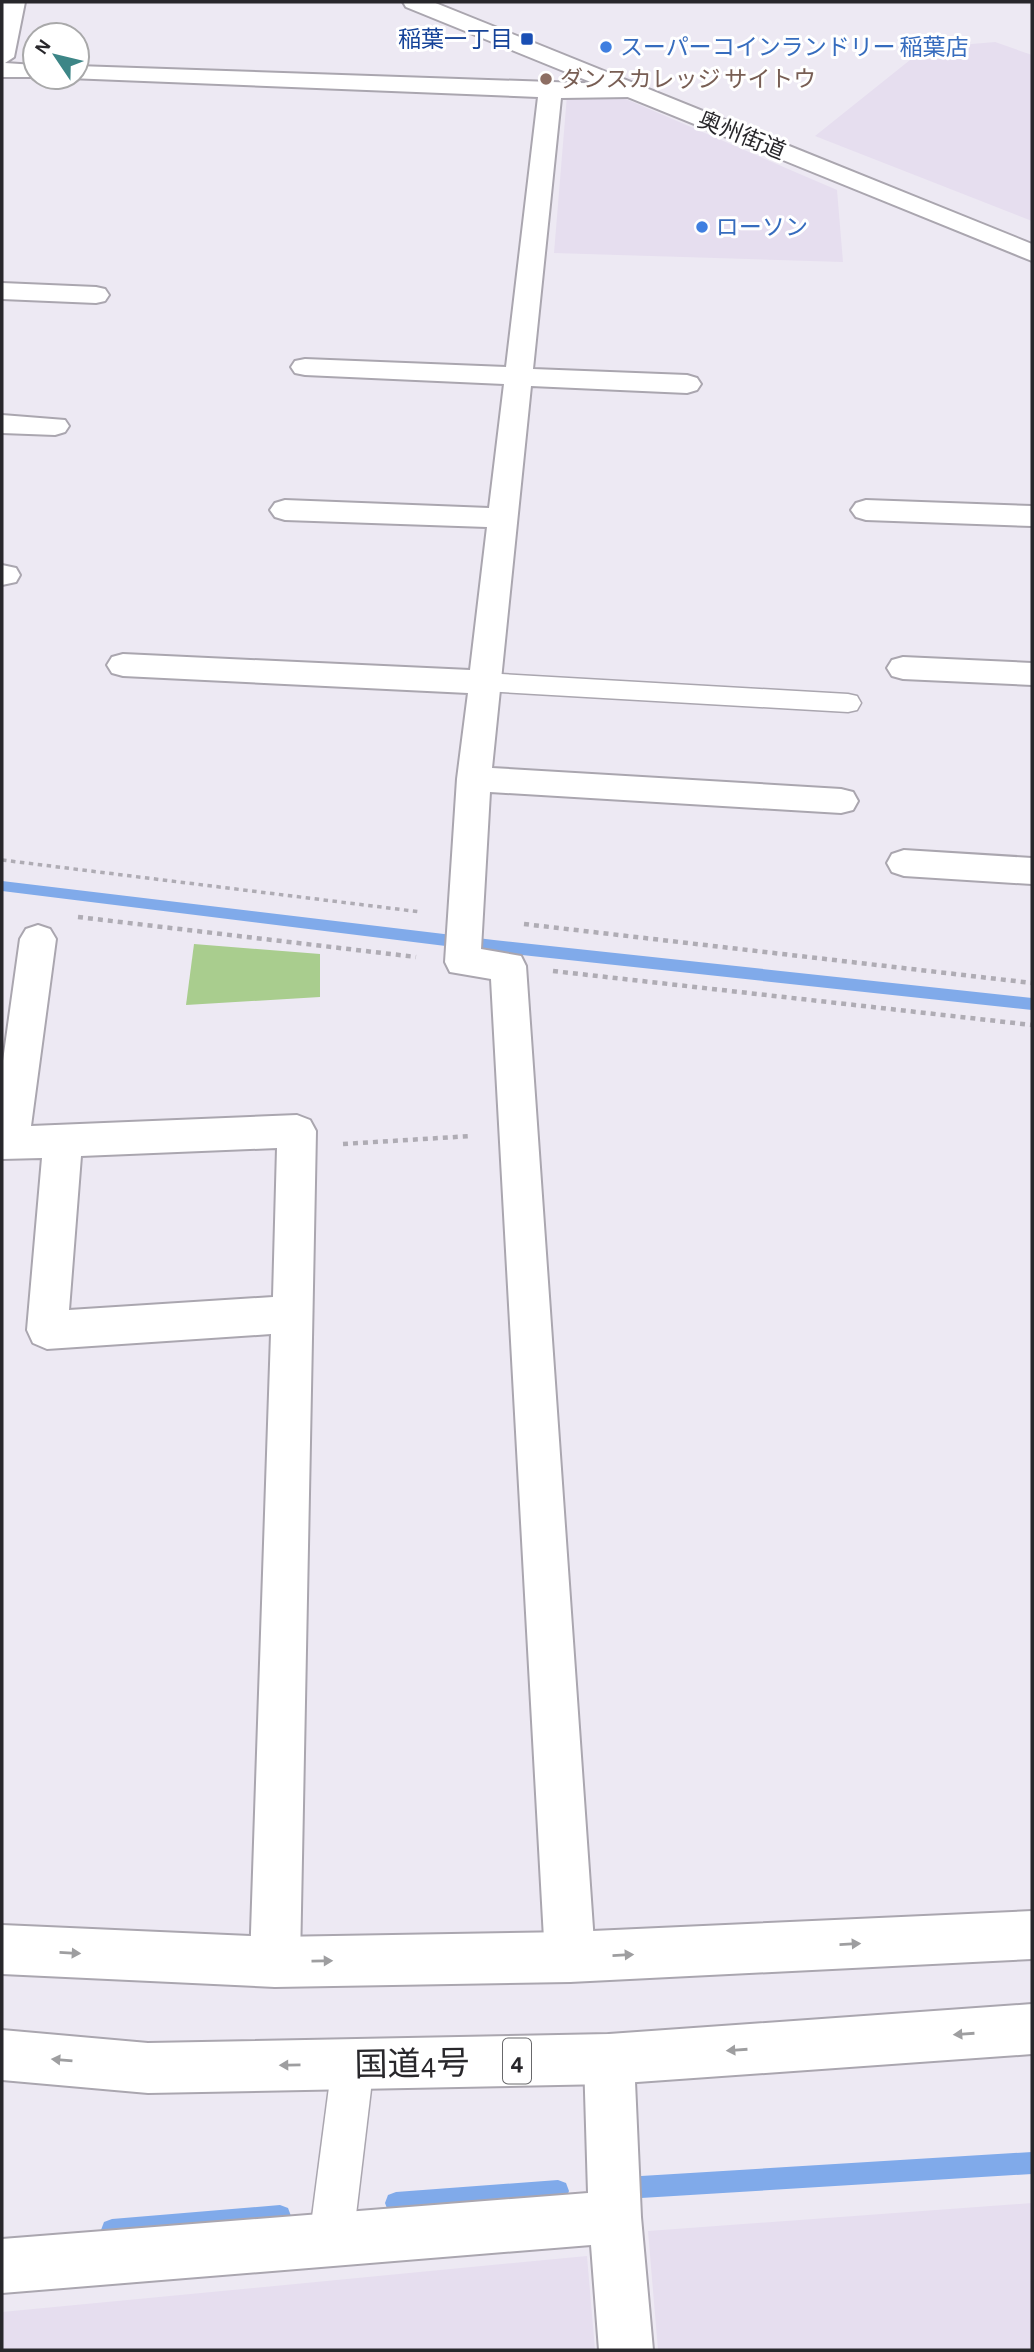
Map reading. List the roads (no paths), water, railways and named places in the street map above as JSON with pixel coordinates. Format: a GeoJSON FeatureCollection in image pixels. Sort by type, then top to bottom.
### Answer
{"type":"FeatureCollection","features":[{"type":"Feature","properties":{"kind":"main road"},"geometry":{"type":"LineString","coordinates":[[2,57],[14,2]]}},
{"type":"Feature","properties":{"kind":"main road","name":"奥州街道"},"geometry":{"type":"LineString","coordinates":[[414,2],[1032,253]]}},
{"type":"Feature","properties":{"kind":"main road"},"geometry":{"type":"LineString","coordinates":[[2,70],[21,71]]}},
{"type":"Feature","properties":{"kind":"main road"},"geometry":{"type":"LineString","coordinates":[[91,74],[550,91],[631,90]]}},
{"type":"Feature","properties":{"kind":"main road"},"geometry":{"type":"LineString","coordinates":[[550,91],[474,779],[464,938],[508,967],[570,1957]]}},
{"type":"Feature","properties":{"kind":"main road"},"geometry":{"type":"LineString","coordinates":[[2,291],[96,295]]}},
{"type":"Feature","properties":{"kind":"main road"},"geometry":{"type":"LineString","coordinates":[[305,367],[687,384]]}},
{"type":"Feature","properties":{"kind":"main road"},"geometry":{"type":"LineString","coordinates":[[2,424],[55,426]]}},
{"type":"Feature","properties":{"kind":"main road"},"geometry":{"type":"LineString","coordinates":[[285,510],[502,517]]}},
{"type":"Feature","properties":{"kind":"main road"},"geometry":{"type":"LineString","coordinates":[[866,510],[1032,516]]}},
{"type":"Feature","properties":{"kind":"main road"},"geometry":{"type":"LineString","coordinates":[[123,665],[484,682]]}},
{"type":"Feature","properties":{"kind":"main road"},"geometry":{"type":"LineString","coordinates":[[903,668],[1032,674]]}},
{"type":"Feature","properties":{"kind":"main road"},"geometry":{"type":"LineString","coordinates":[[474,779],[841,801]]}},
{"type":"Feature","properties":{"kind":"main road"},"geometry":{"type":"LineString","coordinates":[[905,863],[1032,870]]}},
{"type":"Feature","properties":{"kind":"main road"},"geometry":{"type":"LineString","coordinates":[[38,939],[6,1143],[297,1131],[275,1962]]}},
{"type":"Feature","properties":{"kind":"main road"},"geometry":{"type":"LineString","coordinates":[[63,1140],[47,1330],[293,1314]]}},
{"type":"Feature","properties":{"kind":"main road"},"geometry":{"type":"LineString","coordinates":[[2,1950],[275,1962],[570,1957],[1032,1935]]}},
{"type":"Feature","properties":{"kind":"main road","name":"国道4号"},"geometry":{"type":"LineString","coordinates":[[2,2055],[148,2068],[609,2059],[1032,2029]]}},
{"type":"Feature","properties":{"kind":"main road"},"geometry":{"type":"LineString","coordinates":[[609,2059],[615,2217],[625,2350]]}},
{"type":"Feature","properties":{"kind":"main road"},"geometry":{"type":"LineString","coordinates":[[2,2266],[615,2217]]}},
{"type":"Feature","properties":{"kind":"lane"},"geometry":{"type":"LineString","coordinates":[[484,682],[848,703]]}},
{"type":"Feature","properties":{"kind":"lane"},"geometry":{"type":"LineString","coordinates":[[331,2240],[354,2064]]}},
{"type":"Feature","properties":{"kind":"waterway"},"geometry":{"type":"LineString","coordinates":[[2,886],[494,946],[1032,1004]]}},
{"type":"Feature","properties":{"kind":"waterway"},"geometry":{"type":"LineString","coordinates":[[641,2187],[1032,2163]]}},
{"type":"Feature","properties":{"kind":"waterway"},"geometry":{"type":"LineString","coordinates":[[396,2203],[558,2191]]}},
{"type":"Feature","properties":{"kind":"waterway"},"geometry":{"type":"LineString","coordinates":[[112,2230],[280,2216]]}},
{"type":"Feature","properties":{"kind":"place","name":"稲葉一丁目"},"geometry":{"type":"Point","coordinates":[527,39]}},
{"type":"Feature","properties":{"kind":"place","name":"スーパーコインランドリー 稲葉店"},"geometry":{"type":"Point","coordinates":[606,47]}},
{"type":"Feature","properties":{"kind":"place","name":"ダンスカレッジ サイトウ"},"geometry":{"type":"Point","coordinates":[546,79]}},
{"type":"Feature","properties":{"kind":"place","name":"ローソン"},"geometry":{"type":"Point","coordinates":[702,227]}}]}
